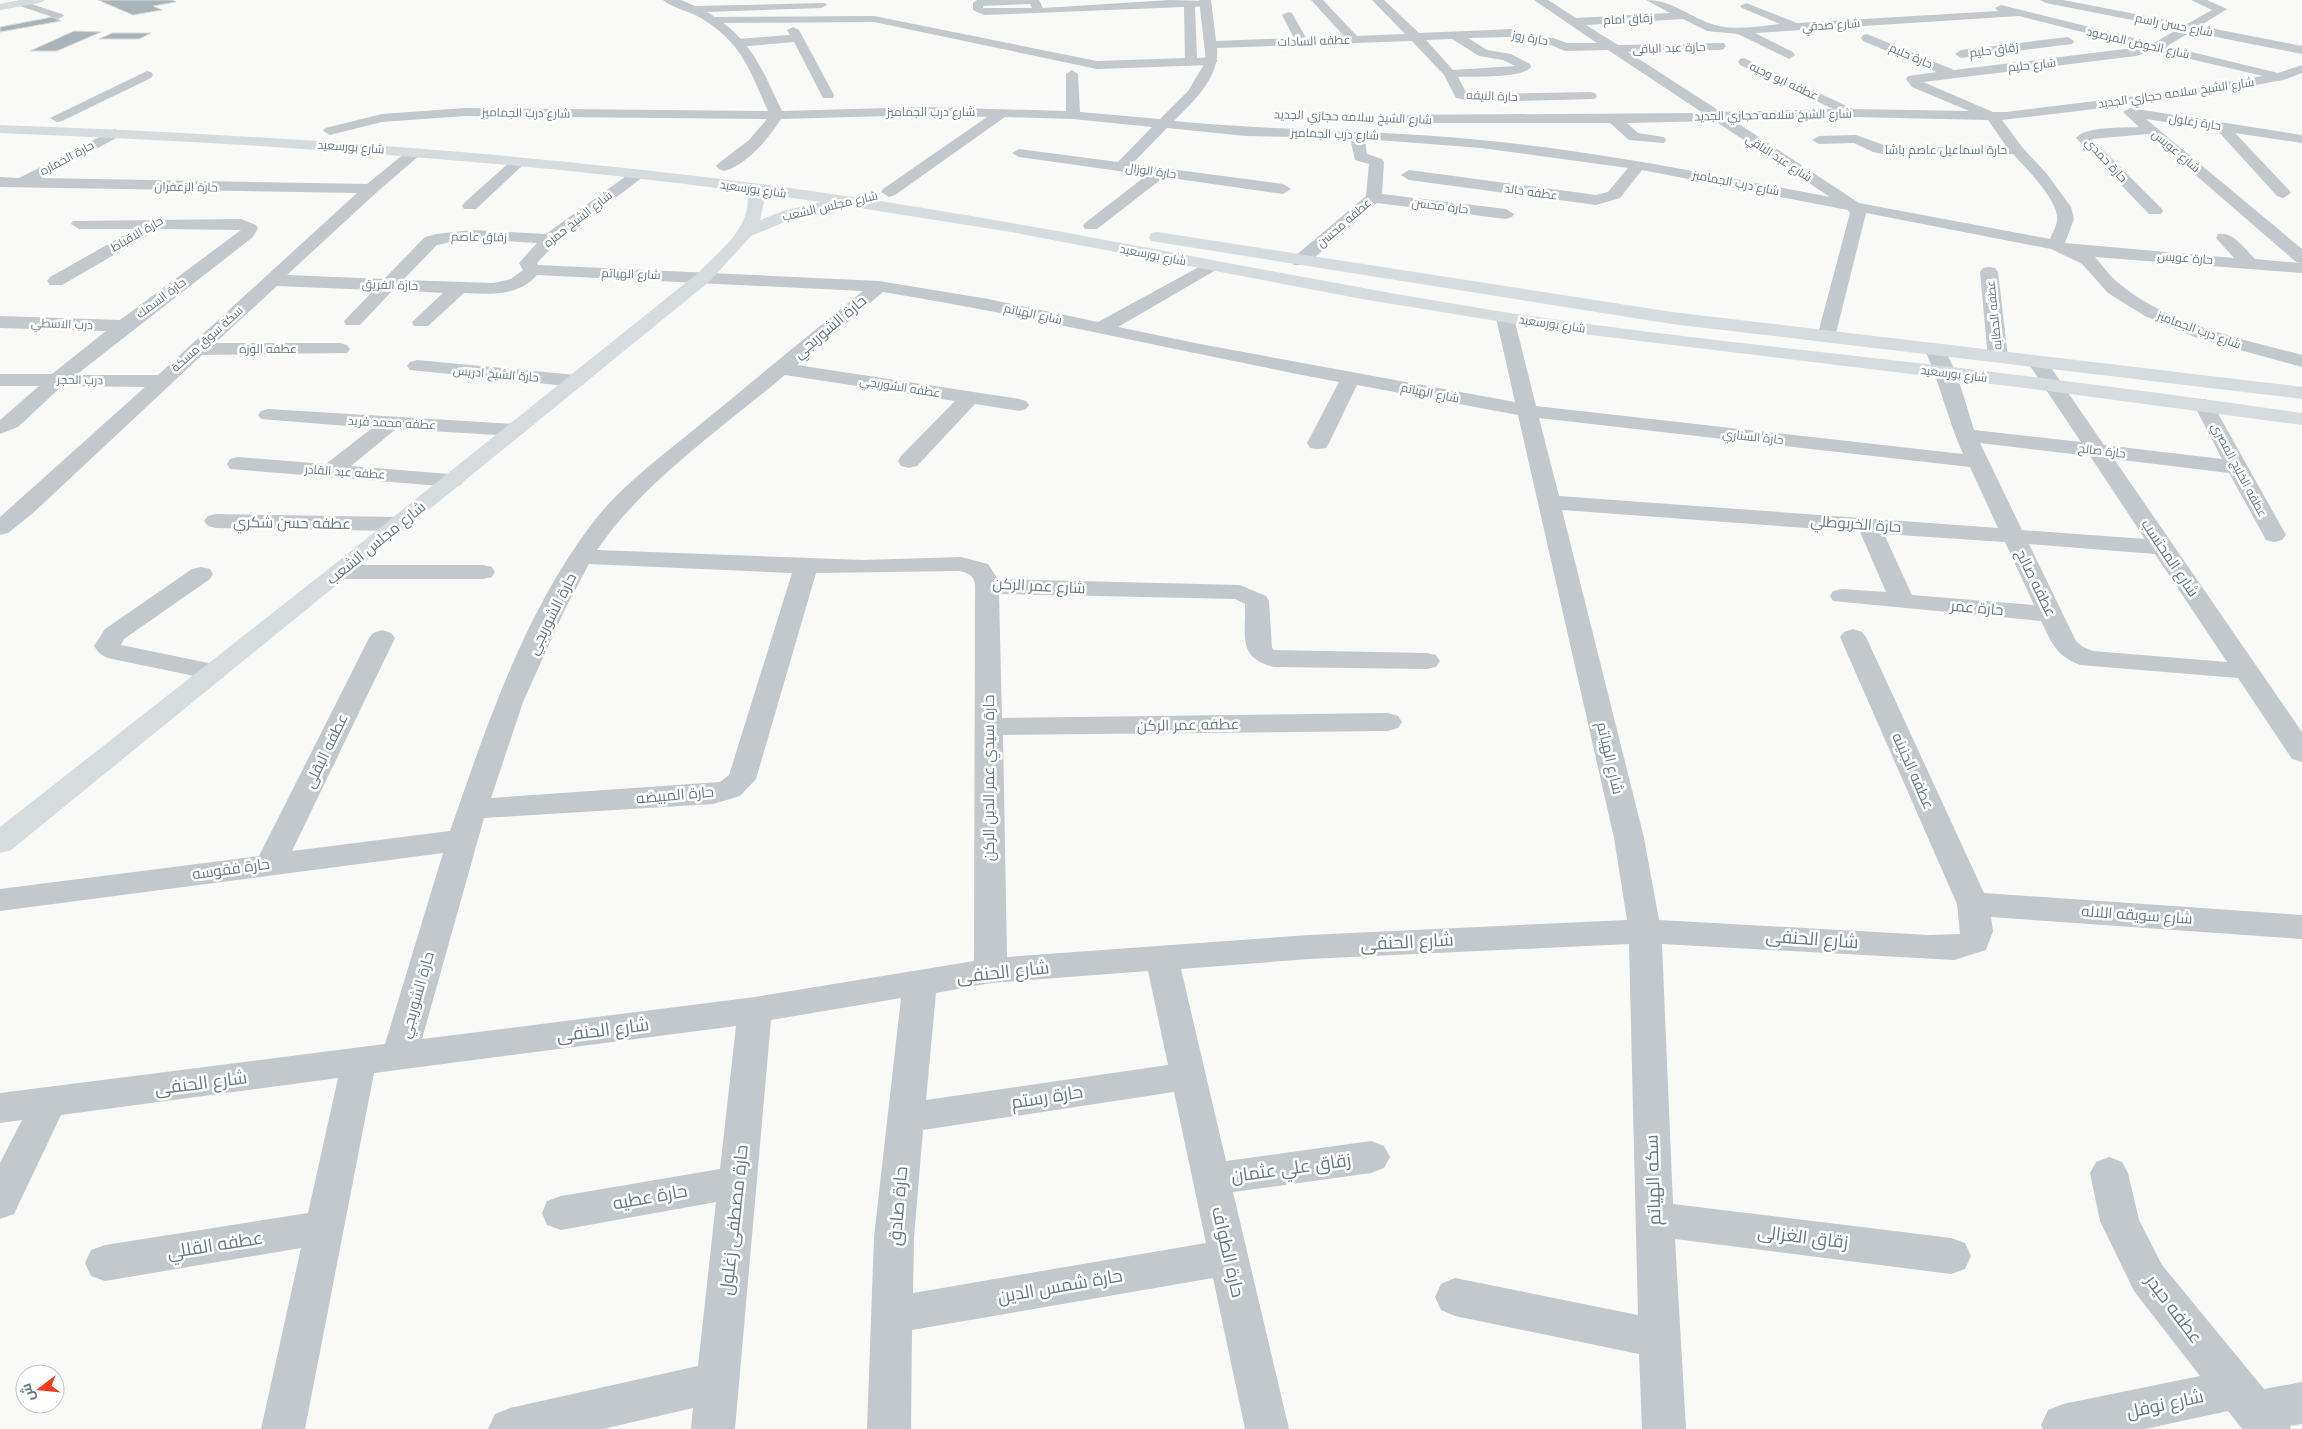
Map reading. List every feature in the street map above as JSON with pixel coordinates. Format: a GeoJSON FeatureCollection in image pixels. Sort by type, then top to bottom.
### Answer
{"type":"FeatureCollection","features":[{"type":"Feature","properties":{"kind":"main road"},"geometry":{"type":"LineString","coordinates":[[0,7],[39,0]]}},
{"type":"Feature","properties":{"kind":"main road","name":"شارع بورسعيد"},"geometry":{"type":"LineString","coordinates":[[0,115],[330,130],[666,161]]}},
{"type":"Feature","properties":{"kind":"main road","name":"شارع بورسعيد"},"geometry":{"type":"LineString","coordinates":[[0,129],[115,133],[415,152],[638,174],[754,189],[1007,227],[1210,266],[1506,318],[1742,350],[1945,372],[2302,418]]}},
{"type":"Feature","properties":{"kind":"main road","name":"شارع بورسعيد"},"geometry":{"type":"LineString","coordinates":[[705,164],[744,169]]}},
{"type":"Feature","properties":{"kind":"main road","name":"شارع بورسعيد"},"geometry":{"type":"LineString","coordinates":[[783,176],[1120,230]]}},
{"type":"Feature","properties":{"kind":"main road","name":"شارع مجلس الشعب"},"geometry":{"type":"LineString","coordinates":[[0,843],[340,572],[704,277],[753,222],[758,210],[758,200],[754,189]]}},
{"type":"Feature","properties":{"kind":"main road","name":"شارع مجلس الشعب"},"geometry":{"type":"LineString","coordinates":[[744,234],[789,214],[889,192]]}},
{"type":"Feature","properties":{"kind":"main road","name":"شارع بورسعيد"},"geometry":{"type":"LineString","coordinates":[[1139,234],[1300,261],[1672,318],[2302,394]]}},
{"type":"Feature","properties":{"kind":"street"},"geometry":{"type":"LineString","coordinates":[[669,0],[690,7],[721,26],[747,51],[777,115],[769,129],[755,144],[724,166]]}},
{"type":"Feature","properties":{"kind":"street"},"geometry":{"type":"LineString","coordinates":[[690,7],[703,0]]}},
{"type":"Feature","properties":{"kind":"street"},"geometry":{"type":"LineString","coordinates":[[1317,0],[1354,40]]}},
{"type":"Feature","properties":{"kind":"street","name":"حارة النيفه"},"geometry":{"type":"LineString","coordinates":[[1378,0],[1435,56],[1450,74],[1458,93],[1471,97],[1590,96]]}},
{"type":"Feature","properties":{"kind":"street","name":"شارع عبد الباقي"},"geometry":{"type":"LineString","coordinates":[[1540,0],[1853,205]]}},
{"type":"Feature","properties":{"kind":"street","name":"شارع صدقي"},"geometry":{"type":"LineString","coordinates":[[1652,0],[1682,16],[1716,30],[1742,31],[1798,28],[1995,10],[2025,2]]}},
{"type":"Feature","properties":{"kind":"street","name":"شارع حسن راسم"},"geometry":{"type":"LineString","coordinates":[[2046,0],[2302,50]]}},
{"type":"Feature","properties":{"kind":"street"},"geometry":{"type":"LineString","coordinates":[[2156,47],[2204,20],[2221,8],[2197,0]]}},
{"type":"Feature","properties":{"kind":"street"},"geometry":{"type":"LineString","coordinates":[[1121,166],[1194,93],[1212,61],[1205,2]]}},
{"type":"Feature","properties":{"kind":"street","name":"شارع الحوض المرصود"},"geometry":{"type":"LineString","coordinates":[[1982,2],[1995,10],[2018,13],[2283,76],[2297,85]]}},
{"type":"Feature","properties":{"kind":"street"},"geometry":{"type":"LineString","coordinates":[[21,3],[58,16]]}},
{"type":"Feature","properties":{"kind":"street"},"geometry":{"type":"LineString","coordinates":[[2111,3],[2275,32]]}},
{"type":"Feature","properties":{"kind":"street"},"geometry":{"type":"LineString","coordinates":[[690,7],[820,5]]}},
{"type":"Feature","properties":{"kind":"street"},"geometry":{"type":"LineString","coordinates":[[1962,5],[1995,10]]}},
{"type":"Feature","properties":{"kind":"street"},"geometry":{"type":"LineString","coordinates":[[1746,6],[1798,28]]}},
{"type":"Feature","properties":{"kind":"street"},"geometry":{"type":"LineString","coordinates":[[1288,15],[1302,41]]}},
{"type":"Feature","properties":{"kind":"street","name":"زقاق امام"},"geometry":{"type":"LineString","coordinates":[[1555,24],[1682,16]]}},
{"type":"Feature","properties":{"kind":"street"},"geometry":{"type":"LineString","coordinates":[[1402,24],[1419,24]]}},
{"type":"Feature","properties":{"kind":"street"},"geometry":{"type":"LineString","coordinates":[[1508,26],[1527,25]]}},
{"type":"Feature","properties":{"kind":"street"},"geometry":{"type":"LineString","coordinates":[[1742,31],[1789,55]]}},
{"type":"Feature","properties":{"kind":"street","name":"حارة روز"},"geometry":{"type":"LineString","coordinates":[[1417,38],[1513,33],[1529,40],[1552,42],[1564,48],[1615,48]]}},
{"type":"Feature","properties":{"kind":"street"},"geometry":{"type":"LineString","coordinates":[[1456,36],[1487,54]]}},
{"type":"Feature","properties":{"kind":"street","name":"عطفه السادات"},"geometry":{"type":"LineString","coordinates":[[1211,45],[1417,38]]}},
{"type":"Feature","properties":{"kind":"street","name":"حارة حليم"},"geometry":{"type":"LineString","coordinates":[[1867,38],[1954,74]]}},
{"type":"Feature","properties":{"kind":"street","name":"زقاق حليم"},"geometry":{"type":"LineString","coordinates":[[1920,60],[2068,41]]}},
{"type":"Feature","properties":{"kind":"street","name":"حارة عبد الباقى"},"geometry":{"type":"LineString","coordinates":[[1615,48],[1720,46]]}},
{"type":"Feature","properties":{"kind":"street","name":"شارع حليم"},"geometry":{"type":"LineString","coordinates":[[1992,116],[1917,84],[1913,79],[2106,56],[2156,47]]}},
{"type":"Feature","properties":{"kind":"street"},"geometry":{"type":"LineString","coordinates":[[1435,56],[1487,54],[1507,57],[1525,67],[1520,70],[1450,74]]}},
{"type":"Feature","properties":{"kind":"street","name":"عطفه ابو وجيه"},"geometry":{"type":"LineString","coordinates":[[1744,62],[1852,113]]}},
{"type":"Feature","properties":{"kind":"street","name":"شارع الشيخ سلامه حجازي الجديد"},"geometry":{"type":"LineString","coordinates":[[1371,119],[1614,119],[1852,113],[1992,116],[2177,95],[2265,80],[2302,69]]}},
{"type":"Feature","properties":{"kind":"street"},"geometry":{"type":"LineString","coordinates":[[1072,74],[1073,115]]}},
{"type":"Feature","properties":{"kind":"street"},"geometry":{"type":"LineString","coordinates":[[2265,80],[2297,85]]}},
{"type":"Feature","properties":{"kind":"street"},"geometry":{"type":"LineString","coordinates":[[2177,95],[2204,104]]}},
{"type":"Feature","properties":{"kind":"street","name":"حارة زغلول"},"geometry":{"type":"LineString","coordinates":[[2089,106],[2302,138]]}},
{"type":"Feature","properties":{"kind":"street","name":"شارع درب الجماميز"},"geometry":{"type":"LineString","coordinates":[[330,130],[382,118],[457,112],[777,115],[842,112],[1003,112],[1073,115],[1246,132],[1357,134],[1481,144],[1638,165],[1853,205],[2062,247],[2088,260],[2114,289],[2151,312],[2204,334],[2302,361]]}},
{"type":"Feature","properties":{"kind":"street"},"geometry":{"type":"LineString","coordinates":[[889,192],[1003,112]]}},
{"type":"Feature","properties":{"kind":"street","name":"شارع عويس"},"geometry":{"type":"LineString","coordinates":[[2130,112],[2302,258]]}},
{"type":"Feature","properties":{"kind":"street"},"geometry":{"type":"LineString","coordinates":[[2239,115],[2302,138]]}},
{"type":"Feature","properties":{"kind":"street","name":"شارع الشيخ سلامه حجازي الجديد"},"geometry":{"type":"LineString","coordinates":[[1246,132],[1262,116]]}},
{"type":"Feature","properties":{"kind":"street"},"geometry":{"type":"LineString","coordinates":[[1992,116],[2017,150],[2042,177],[2063,207],[2066,219],[2062,247]]}},
{"type":"Feature","properties":{"kind":"street"},"geometry":{"type":"LineString","coordinates":[[1614,119],[1634,137],[1659,140]]}},
{"type":"Feature","properties":{"kind":"street"},"geometry":{"type":"LineString","coordinates":[[2221,126],[2283,193]]}},
{"type":"Feature","properties":{"kind":"street","name":"حارة حمدي"},"geometry":{"type":"LineString","coordinates":[[2151,130],[2092,134],[2083,138],[2155,211]]}},
{"type":"Feature","properties":{"kind":"street","name":"حارة الخماره"},"geometry":{"type":"LineString","coordinates":[[24,184],[115,133]]}},
{"type":"Feature","properties":{"kind":"street","name":"عطفه محسن"},"geometry":{"type":"LineString","coordinates":[[1300,261],[1374,198],[1377,162],[1360,157],[1357,134]]}},
{"type":"Feature","properties":{"kind":"street","name":"حارة اسماعيل عاصم باشا"},"geometry":{"type":"LineString","coordinates":[[1819,140],[1856,139],[1878,149],[1892,152],[2017,150]]}},
{"type":"Feature","properties":{"kind":"street","name":"سكة سوق مسكة"},"geometry":{"type":"LineString","coordinates":[[0,528],[24,509],[160,381],[415,152]]}},
{"type":"Feature","properties":{"kind":"street","name":"حارة الوزال"},"geometry":{"type":"LineString","coordinates":[[1019,153],[1282,189]]}},
{"type":"Feature","properties":{"kind":"street"},"geometry":{"type":"LineString","coordinates":[[470,206],[518,162]]}},
{"type":"Feature","properties":{"kind":"street","name":"عطفه خالد"},"geometry":{"type":"LineString","coordinates":[[1409,176],[1596,200],[1614,195],[1638,165]]}},
{"type":"Feature","properties":{"kind":"street"},"geometry":{"type":"LineString","coordinates":[[1091,226],[1161,172]]}},
{"type":"Feature","properties":{"kind":"street","name":"شارع الشيخ حمزه"},"geometry":{"type":"LineString","coordinates":[[510,288],[524,280],[532,270],[528,263],[550,239],[638,174]]}},
{"type":"Feature","properties":{"kind":"street","name":"حارة الزعفران"},"geometry":{"type":"LineString","coordinates":[[0,182],[218,188],[372,189]]}},
{"type":"Feature","properties":{"kind":"street"},"geometry":{"type":"LineString","coordinates":[[0,200],[24,184]]}},
{"type":"Feature","properties":{"kind":"street"},"geometry":{"type":"LineString","coordinates":[[195,201],[218,188]]}},
{"type":"Feature","properties":{"kind":"street"},"geometry":{"type":"LineString","coordinates":[[2222,190],[2246,192]]}},
{"type":"Feature","properties":{"kind":"street"},"geometry":{"type":"LineString","coordinates":[[2263,193],[2302,192]]}},
{"type":"Feature","properties":{"kind":"street","name":"حارة محسن"},"geometry":{"type":"LineString","coordinates":[[1374,198],[1506,214]]}},
{"type":"Feature","properties":{"kind":"street"},"geometry":{"type":"LineString","coordinates":[[1826,337],[1858,212],[1853,205]]}},
{"type":"Feature","properties":{"kind":"street","name":"حارة الاقباط"},"geometry":{"type":"LineString","coordinates":[[56,280],[180,210]]}},
{"type":"Feature","properties":{"kind":"street"},"geometry":{"type":"LineString","coordinates":[[79,224],[157,223]]}},
{"type":"Feature","properties":{"kind":"street","name":"حارة السمك"},"geometry":{"type":"LineString","coordinates":[[0,428],[11,423],[57,380],[124,326],[247,233],[250,228],[242,224],[157,223]]}},
{"type":"Feature","properties":{"kind":"street","name":"زقاق عاصم"},"geometry":{"type":"LineString","coordinates":[[353,321],[431,241],[437,238],[453,236],[550,239]]}},
{"type":"Feature","properties":{"kind":"street"},"geometry":{"type":"LineString","coordinates":[[2224,238],[2249,263]]}},
{"type":"Feature","properties":{"kind":"street","name":"حارة عويس"},"geometry":{"type":"LineString","coordinates":[[2062,247],[2302,268]]}},
{"type":"Feature","properties":{"kind":"street"},"geometry":{"type":"LineString","coordinates":[[1102,328],[1210,266]]}},
{"type":"Feature","properties":{"kind":"street","name":"شارع الهياتم"},"geometry":{"type":"LineString","coordinates":[[532,270],[880,286],[988,304],[1351,378],[1528,411]]}},
{"type":"Feature","properties":{"kind":"street","name":"عطفه الحطابه"},"geometry":{"type":"LineString","coordinates":[[1989,272],[1998,358]]}},
{"type":"Feature","properties":{"kind":"street","name":"حارة الفريق"},"geometry":{"type":"LineString","coordinates":[[271,280],[459,288],[510,288]]}},
{"type":"Feature","properties":{"kind":"street","name":"حارة الشوربجي"},"geometry":{"type":"LineString","coordinates":[[400,1057],[462,840],[509,702],[551,611],[581,557],[603,525],[643,483],[880,286]]}},
{"type":"Feature","properties":{"kind":"street"},"geometry":{"type":"LineString","coordinates":[[421,322],[459,288]]}},
{"type":"Feature","properties":{"kind":"street","name":"شارع الهياتم"},"geometry":{"type":"LineString","coordinates":[[1506,318],[1629,838],[1645,931]]}},
{"type":"Feature","properties":{"kind":"street","name":"درب الاسطي"},"geometry":{"type":"LineString","coordinates":[[0,322],[124,326]]}},
{"type":"Feature","properties":{"kind":"street","name":"عطفه الوزه"},"geometry":{"type":"LineString","coordinates":[[196,349],[340,349]]}},
{"type":"Feature","properties":{"kind":"street","name":"عطفه صالح"},"geometry":{"type":"LineString","coordinates":[[1935,350],[1945,372],[1965,435],[2065,644],[2074,653],[2089,659],[2247,671]]}},
{"type":"Feature","properties":{"kind":"street","name":"شارع المحتسب"},"geometry":{"type":"LineString","coordinates":[[2038,363],[2099,450],[2162,547],[2302,753]]}},
{"type":"Feature","properties":{"kind":"street","name":"حارة الشيخ ادريس"},"geometry":{"type":"LineString","coordinates":[[417,366],[576,381]]}},
{"type":"Feature","properties":{"kind":"street","name":"عطفه الشوربجي"},"geometry":{"type":"LineString","coordinates":[[780,368],[1019,405]]}},
{"type":"Feature","properties":{"kind":"street"},"geometry":{"type":"LineString","coordinates":[[1318,443],[1351,378]]}},
{"type":"Feature","properties":{"kind":"street","name":"درب الحجر"},"geometry":{"type":"LineString","coordinates":[[0,380],[160,381]]}},
{"type":"Feature","properties":{"kind":"street"},"geometry":{"type":"LineString","coordinates":[[910,461],[971,398]]}},
{"type":"Feature","properties":{"kind":"street","name":"عطفه الخليج المصري"},"geometry":{"type":"LineString","coordinates":[[2204,405],[2274,535]]}},
{"type":"Feature","properties":{"kind":"street","name":"حارة السناري"},"geometry":{"type":"LineString","coordinates":[[1528,411],[1979,462]]}},
{"type":"Feature","properties":{"kind":"street","name":"عطفه محمد فريد"},"geometry":{"type":"LineString","coordinates":[[268,415],[515,430]]}},
{"type":"Feature","properties":{"kind":"street"},"geometry":{"type":"LineString","coordinates":[[331,471],[391,422]]}},
{"type":"Feature","properties":{"kind":"street","name":"حارة صالح"},"geometry":{"type":"LineString","coordinates":[[1965,435],[2238,467]]}},
{"type":"Feature","properties":{"kind":"street","name":"عطفه عبد القادر"},"geometry":{"type":"LineString","coordinates":[[238,464],[453,480]]}},
{"type":"Feature","properties":{"kind":"street","name":"حارة الخربوطلي"},"geometry":{"type":"LineString","coordinates":[[1550,502],[2162,547]]}},
{"type":"Feature","properties":{"kind":"street","name":"عطفه حسن شكري"},"geometry":{"type":"LineString","coordinates":[[216,521],[398,524]]}},
{"type":"Feature","properties":{"kind":"street"},"geometry":{"type":"LineString","coordinates":[[1869,525],[1902,601]]}},
{"type":"Feature","properties":{"kind":"street","name":"شارع عمر الركن"},"geometry":{"type":"LineString","coordinates":[[581,557],[806,566],[970,565],[979,569],[986,577],[987,586],[1240,592],[1257,601],[1259,649],[1265,656],[1274,659],[1426,661]]}},
{"type":"Feature","properties":{"kind":"street","name":"حارة المبيضه"},"geometry":{"type":"LineString","coordinates":[[473,809],[713,794],[730,789],[742,779],[806,566]]}},
{"type":"Feature","properties":{"kind":"street"},"geometry":{"type":"LineString","coordinates":[[340,572],[483,572]]}},
{"type":"Feature","properties":{"kind":"street"},"geometry":{"type":"LineString","coordinates":[[201,574],[114,634],[107,646],[112,651],[214,672]]}},
{"type":"Feature","properties":{"kind":"street","name":"حارة سيدي عمر الدين الركن"},"geometry":{"type":"LineString","coordinates":[[987,586],[991,971]]}},
{"type":"Feature","properties":{"kind":"street","name":"حارة عمر"},"geometry":{"type":"LineString","coordinates":[[1842,596],[2051,614]]}},
{"type":"Feature","properties":{"kind":"street","name":"عطفه الجنينه"},"geometry":{"type":"LineString","coordinates":[[1853,637],[1973,904]]}},
{"type":"Feature","properties":{"kind":"street","name":"عطفه البقلى"},"geometry":{"type":"LineString","coordinates":[[270,864],[382,638]]}},
{"type":"Feature","properties":{"kind":"street","name":"عطفه عمر الركن"},"geometry":{"type":"LineString","coordinates":[[989,727],[1388,722]]}},
{"type":"Feature","properties":{"kind":"street","name":"حارة فقوسه"},"geometry":{"type":"LineString","coordinates":[[0,900],[462,840]]}},
{"type":"Feature","properties":{"kind":"street","name":"شارع الحنفى"},"geometry":{"type":"LineString","coordinates":[[0,1108],[756,1010],[991,971],[1309,947],[1645,931],[1954,948],[1974,942],[1977,931],[1973,904]]}},
{"type":"Feature","properties":{"kind":"street","name":"شارع سويقه اللاله"},"geometry":{"type":"LineString","coordinates":[[1973,904],[2302,926]]}},
{"type":"Feature","properties":{"kind":"street","name":"سكه الهياتم"},"geometry":{"type":"LineString","coordinates":[[1645,931],[1654,1219],[1664,1429]]}},
{"type":"Feature","properties":{"kind":"street","name":"حارة الطواف"},"geometry":{"type":"LineString","coordinates":[[1162,958],[1267,1429]]}},
{"type":"Feature","properties":{"kind":"street","name":"حارة صادق"},"geometry":{"type":"LineString","coordinates":[[889,1429],[894,1237],[920,983]]}},
{"type":"Feature","properties":{"kind":"street","name":"حارة مصطفى زغلول"},"geometry":{"type":"LineString","coordinates":[[713,1429],[756,1010]]}},
{"type":"Feature","properties":{"kind":"street"},"geometry":{"type":"LineString","coordinates":[[283,1429],[359,1062]]}},
{"type":"Feature","properties":{"kind":"street","name":"حارة رستم"},"geometry":{"type":"LineString","coordinates":[[906,1118],[1188,1076]]}},
{"type":"Feature","properties":{"kind":"street"},"geometry":{"type":"LineString","coordinates":[[0,1202],[49,1102]]}},
{"type":"Feature","properties":{"kind":"street","name":"زقاق علي عثمان"},"geometry":{"type":"LineString","coordinates":[[1211,1179],[1371,1157]]}},
{"type":"Feature","properties":{"kind":"street","name":"عطفه حيدر"},"geometry":{"type":"LineString","coordinates":[[2109,1174],[2120,1222],[2148,1278],[2254,1410]]}},
{"type":"Feature","properties":{"kind":"street","name":"حارة عطيه"},"geometry":{"type":"LineString","coordinates":[[561,1213],[738,1182]]}},
{"type":"Feature","properties":{"kind":"street","name":"زقاق الغزالى"},"geometry":{"type":"LineString","coordinates":[[1654,1219],[1951,1256]]}},
{"type":"Feature","properties":{"kind":"street","name":"عطفه القللي"},"geometry":{"type":"LineString","coordinates":[[105,1263],[325,1227]]}},
{"type":"Feature","properties":{"kind":"street","name":"حارة شمس الدين"},"geometry":{"type":"LineString","coordinates":[[892,1315],[1229,1257]]}},
{"type":"Feature","properties":{"kind":"street"},"geometry":{"type":"LineString","coordinates":[[1455,1297],[1659,1339]]}},
{"type":"Feature","properties":{"kind":"street"},"geometry":{"type":"LineString","coordinates":[[510,1429],[718,1382]]}},
{"type":"Feature","properties":{"kind":"street","name":"شارع نوفل"},"geometry":{"type":"LineString","coordinates":[[2063,1426],[2254,1410],[2302,1403]]}},
{"type":"Feature","properties":{"kind":"lane"},"geometry":{"type":"LineString","coordinates":[[1050,0],[1059,2],[1095,0]]}},
{"type":"Feature","properties":{"kind":"lane"},"geometry":{"type":"LineString","coordinates":[[1038,9],[1205,2]]}},
{"type":"Feature","properties":{"kind":"lane"},"geometry":{"type":"LineString","coordinates":[[1189,4],[1191,61]]}},
{"type":"Feature","properties":{"kind":"lane"},"geometry":{"type":"LineString","coordinates":[[710,20],[869,18],[1103,65],[1212,61]]}},
{"type":"Feature","properties":{"kind":"lane"},"geometry":{"type":"LineString","coordinates":[[916,26],[895,31],[1043,64]]}},
{"type":"Feature","properties":{"kind":"lane"},"geometry":{"type":"LineString","coordinates":[[738,43],[795,34],[828,95]]}},
{"type":"Feature","properties":{"kind":"lane"},"geometry":{"type":"LineString","coordinates":[[1006,55],[1024,49]]}},
{"type":"Feature","properties":{"kind":"lane"},"geometry":{"type":"LineString","coordinates":[[57,118],[147,75]]}},
{"type":"Feature","properties":{"kind":"building"},"geometry":{"type":"Polygon","coordinates":[[[98,0],[172,0],[176,2],[153,6],[162,10],[133,15],[98,0]]]}},
{"type":"Feature","properties":{"kind":"building"},"geometry":{"type":"Polygon","coordinates":[[[52,17],[61,21],[0,32],[0,27],[52,17]]]}},
{"type":"Feature","properties":{"kind":"building"},"geometry":{"type":"Polygon","coordinates":[[[74,31],[101,32],[57,51],[30,51],[74,31]]]}},
{"type":"Feature","properties":{"kind":"building"},"geometry":{"type":"Polygon","coordinates":[[[112,33],[151,33],[139,39],[99,39],[112,33]]]}}]}
